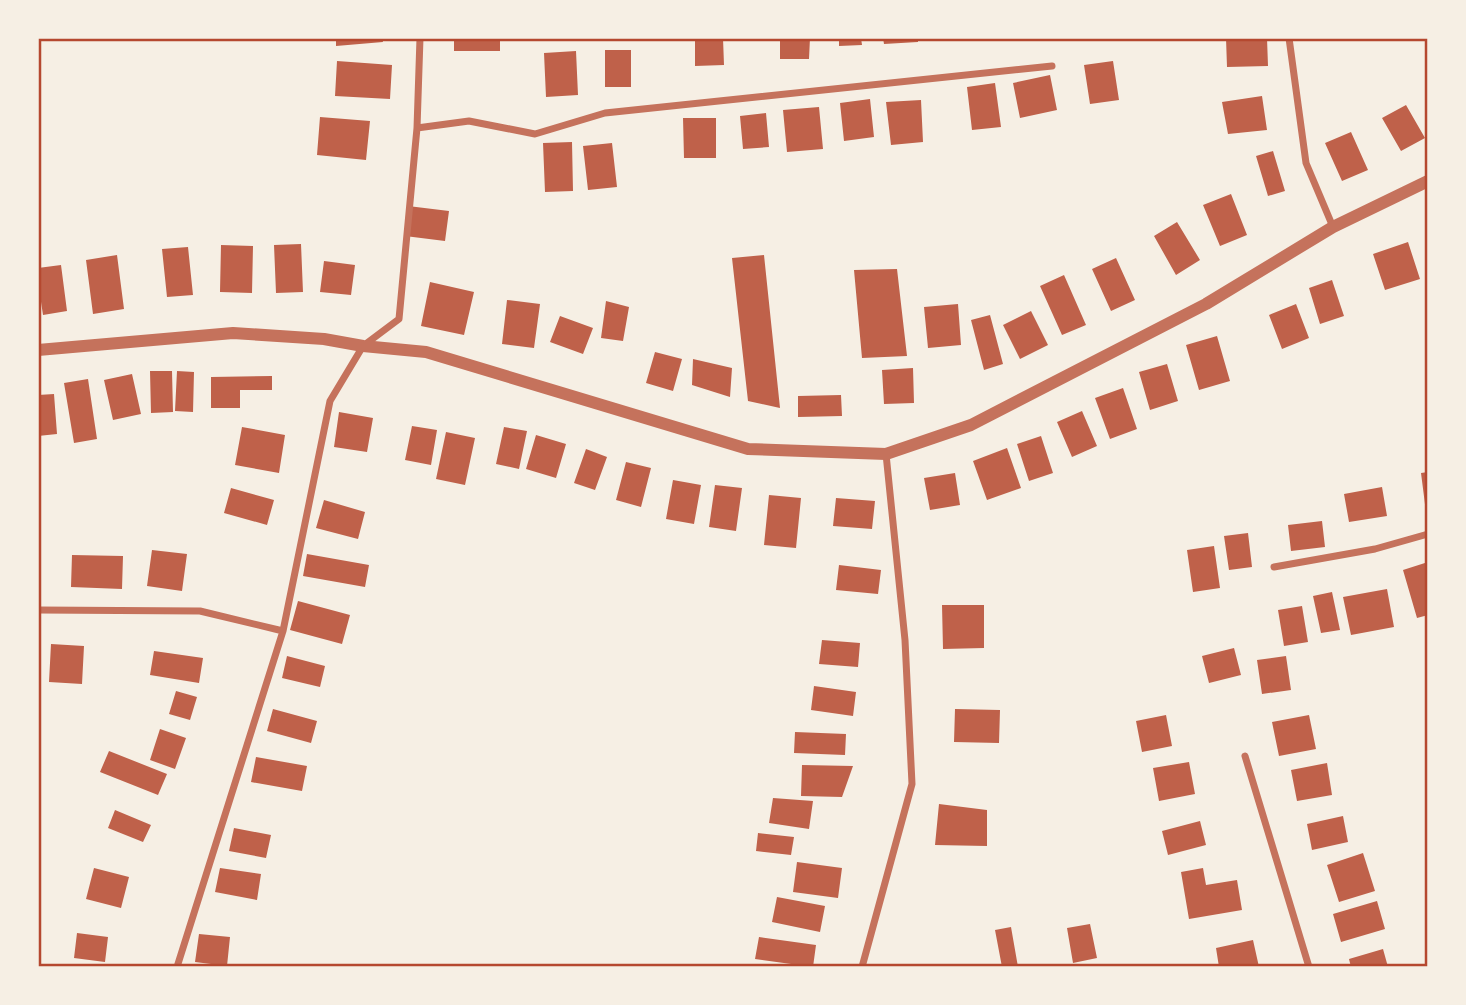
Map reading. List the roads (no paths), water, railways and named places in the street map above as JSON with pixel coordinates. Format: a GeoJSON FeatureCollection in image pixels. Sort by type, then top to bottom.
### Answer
{"type":"FeatureCollection","features":[{"type":"Feature","properties":{"kind":"street"},"geometry":{"type":"LineString","coordinates":[[177,967],[283,631],[330,401],[363,346],[399,319],[417,128],[420,38]]}},
{"type":"Feature","properties":{"kind":"street"},"geometry":{"type":"LineString","coordinates":[[1289,38],[1306,163],[1333,227]]}},
{"type":"Feature","properties":{"kind":"street"},"geometry":{"type":"LineString","coordinates":[[417,128],[469,121],[535,134],[605,113],[1052,66]]}},
{"type":"Feature","properties":{"kind":"street"},"geometry":{"type":"LineString","coordinates":[[38,350],[233,333],[324,339],[426,352],[748,449],[887,454],[971,425],[1206,304],[1333,227],[1427,181]]}},
{"type":"Feature","properties":{"kind":"street"},"geometry":{"type":"LineString","coordinates":[[862,967],[912,784],[905,640],[887,454]]}},
{"type":"Feature","properties":{"kind":"street"},"geometry":{"type":"LineString","coordinates":[[1274,567],[1375,549],[1427,534]]}},
{"type":"Feature","properties":{"kind":"street"},"geometry":{"type":"LineString","coordinates":[[38,610],[200,611],[283,631]]}},
{"type":"Feature","properties":{"kind":"street"},"geometry":{"type":"LineString","coordinates":[[1245,755],[1309,967]]}}]}
